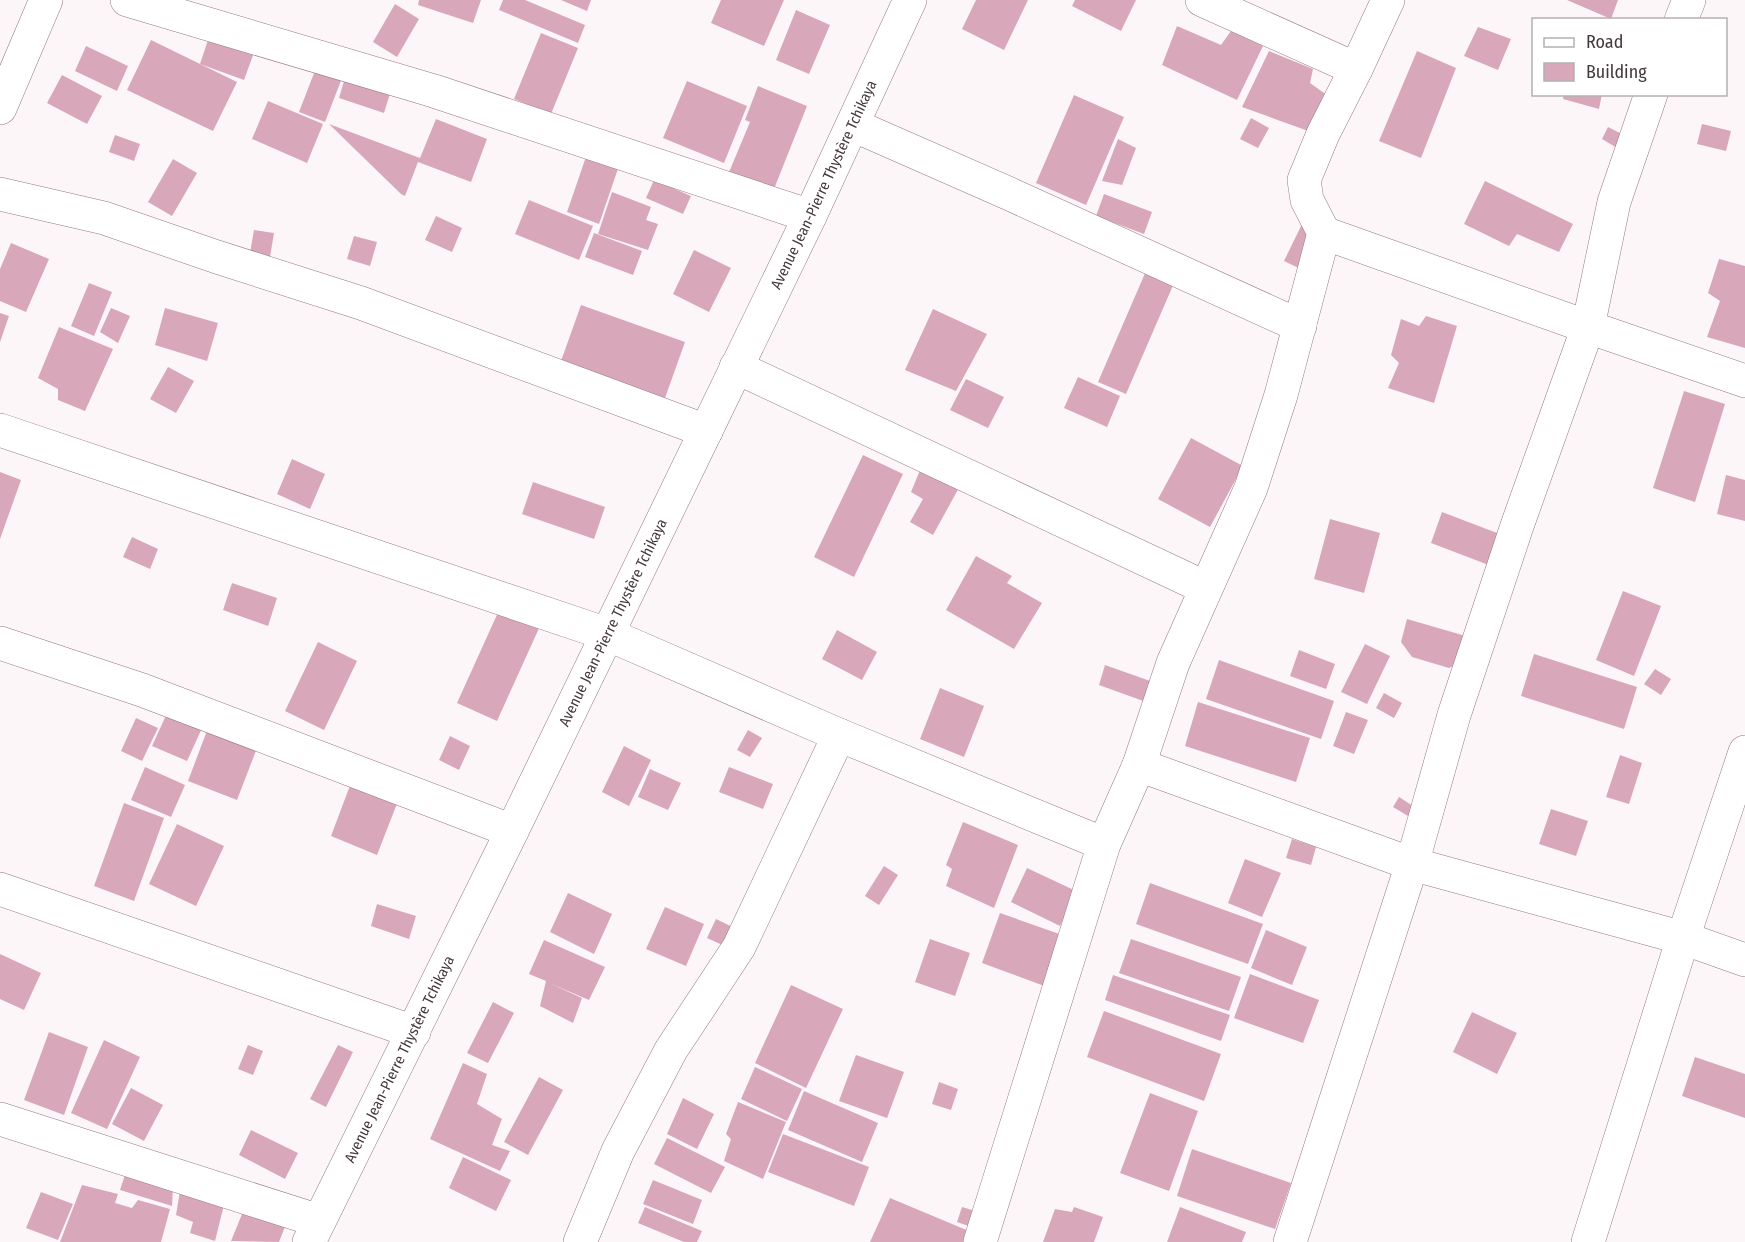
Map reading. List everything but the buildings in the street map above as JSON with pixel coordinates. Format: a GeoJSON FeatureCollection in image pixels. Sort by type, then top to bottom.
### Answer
{"type":"FeatureCollection","features":[{"type":"Feature","properties":{"kind":"street"},"geometry":{"type":"LineString","coordinates":[[0,108],[46,0]]}},
{"type":"Feature","properties":{"kind":"street"},"geometry":{"type":"LineString","coordinates":[[127,0],[434,91],[810,216]]}},
{"type":"Feature","properties":{"kind":"street","name":"Avenue Jean-Pierre Thystère Tchikaya"},"geometry":{"type":"LineString","coordinates":[[314,1231],[414,1032],[810,216],[910,0]]}},
{"type":"Feature","properties":{"kind":"street"},"geometry":{"type":"LineString","coordinates":[[1202,0],[1356,69]]}},
{"type":"Feature","properties":{"kind":"street"},"geometry":{"type":"LineString","coordinates":[[980,1242],[1104,844],[1139,765],[1173,663],[1251,488],[1281,395],[1324,233],[1307,200],[1304,180],[1323,134],[1388,0]]}},
{"type":"Feature","properties":{"kind":"street"},"geometry":{"type":"LineString","coordinates":[[1682,18],[1689,0]]}},
{"type":"Feature","properties":{"kind":"street"},"geometry":{"type":"LineString","coordinates":[[1290,1242],[1412,864],[1454,715],[1518,523],[1588,327],[1614,202],[1650,96]]}},
{"type":"Feature","properties":{"kind":"street"},"geometry":{"type":"LineString","coordinates":[[853,125],[1300,326]]}},
{"type":"Feature","properties":{"kind":"street"},"geometry":{"type":"LineString","coordinates":[[0,194],[104,218],[361,303],[705,431]]}},
{"type":"Feature","properties":{"kind":"street"},"geometry":{"type":"LineString","coordinates":[[1324,233],[1745,381]]}},
{"type":"Feature","properties":{"kind":"street"},"geometry":{"type":"LineString","coordinates":[[736,367],[1206,588]]}},
{"type":"Feature","properties":{"kind":"street"},"geometry":{"type":"LineString","coordinates":[[0,430],[607,634],[839,735],[1104,844]]}},
{"type":"Feature","properties":{"kind":"street"},"geometry":{"type":"LineString","coordinates":[[0,643],[142,690],[512,831]]}},
{"type":"Feature","properties":{"kind":"street"},"geometry":{"type":"LineString","coordinates":[[580,1242],[618,1151],[671,1050],[739,947],[839,735]]}},
{"type":"Feature","properties":{"kind":"street"},"geometry":{"type":"LineString","coordinates":[[1588,1242],[1683,938],[1745,752]]}},
{"type":"Feature","properties":{"kind":"street"},"geometry":{"type":"LineString","coordinates":[[1139,765],[1412,864],[1683,938],[1745,960]]}},
{"type":"Feature","properties":{"kind":"street"},"geometry":{"type":"LineString","coordinates":[[0,889],[414,1032]]}},
{"type":"Feature","properties":{"kind":"street"},"geometry":{"type":"LineString","coordinates":[[0,1119],[314,1231]]}}]}
